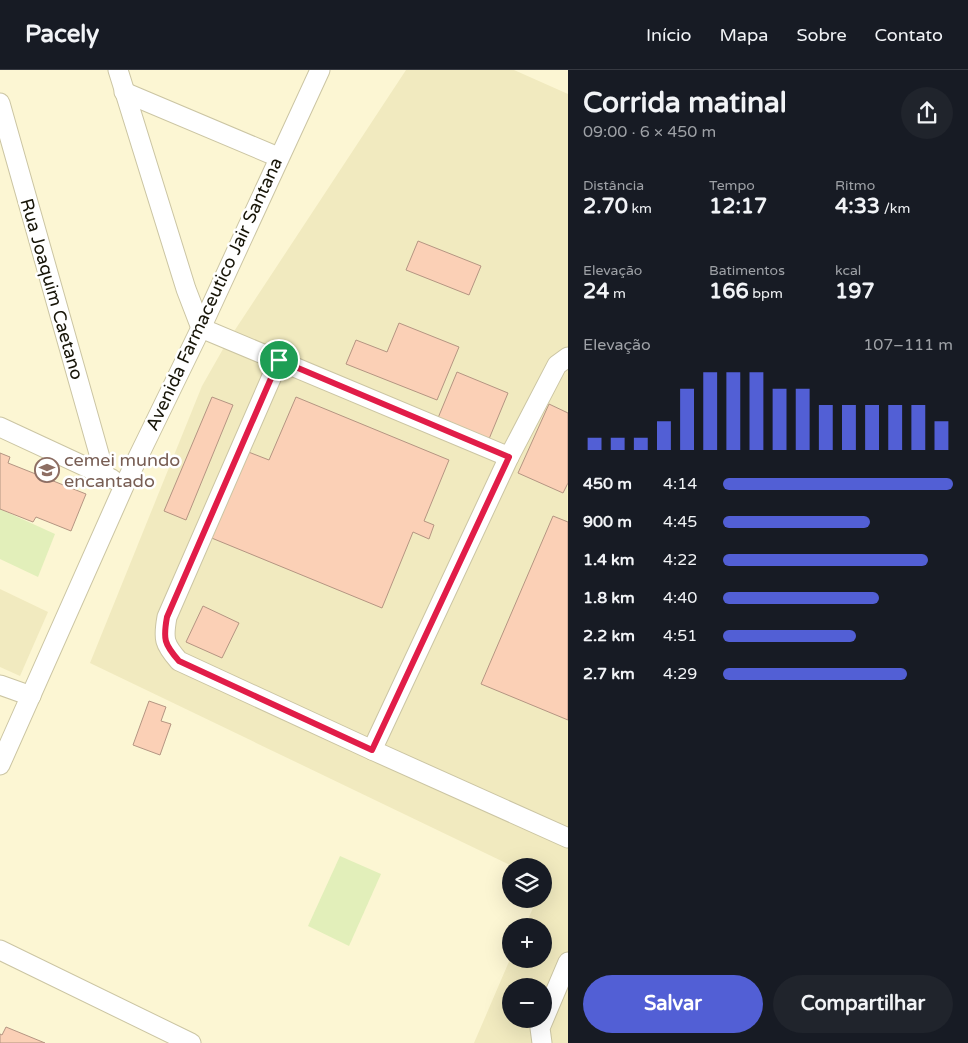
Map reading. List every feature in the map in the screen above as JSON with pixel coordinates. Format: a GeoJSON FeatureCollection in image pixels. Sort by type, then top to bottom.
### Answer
{"type":"FeatureCollection","features":[{"type":"Feature","properties":{"kind":"street"},"geometry":{"type":"LineString","coordinates":[[118,70],[186,289],[201,328],[509,457]]}},
{"type":"Feature","properties":{"kind":"street","name":"Avenida Farmaceutico Jair Santana"},"geometry":{"type":"LineString","coordinates":[[0,765],[124,486],[201,328],[278,157],[320,70]]}},
{"type":"Feature","properties":{"kind":"street"},"geometry":{"type":"LineString","coordinates":[[124,92],[278,157]]}},
{"type":"Feature","properties":{"kind":"street","name":"Rua Joaquim Caetano"},"geometry":{"type":"LineString","coordinates":[[0,103],[105,476]]}},
{"type":"Feature","properties":{"kind":"street"},"geometry":{"type":"LineString","coordinates":[[372,750],[509,457],[557,365],[568,357]]}},
{"type":"Feature","properties":{"kind":"street"},"geometry":{"type":"LineString","coordinates":[[279,360],[167,617],[164,633],[166,646],[179,661],[568,838]]}},
{"type":"Feature","properties":{"kind":"street"},"geometry":{"type":"LineString","coordinates":[[0,427],[124,486]]}},
{"type":"Feature","properties":{"kind":"street"},"geometry":{"type":"LineString","coordinates":[[0,685],[31,696]]}},
{"type":"Feature","properties":{"kind":"street"},"geometry":{"type":"LineString","coordinates":[[0,950],[191,1043]]}},
{"type":"Feature","properties":{"kind":"street"},"geometry":{"type":"LineString","coordinates":[[542,1043],[540,1028],[568,962]]}},
{"type":"Feature","properties":{"kind":"shaded area"},"geometry":{"type":"Polygon","coordinates":[[[406,70],[514,70],[568,94],[568,1043],[474,1043],[506,968],[552,968],[552,918],[529,918],[533,908],[552,908],[552,858],[502,858],[502,861],[90,663],[202,386],[227,342],[406,70]]]}},
{"type":"Feature","properties":{"kind":"shaded area"},"geometry":{"type":"Polygon","coordinates":[[[0,589],[48,612],[20,676],[0,667],[0,589]]]}},
{"type":"Feature","properties":{"kind":"green space"},"geometry":{"type":"Polygon","coordinates":[[[0,509],[55,534],[38,577],[0,559],[0,509]]]}},
{"type":"Feature","properties":{"kind":"green space"},"geometry":{"type":"Polygon","coordinates":[[[340,856],[381,874],[349,946],[308,926],[340,856]]]}},
{"type":"Feature","properties":{"kind":"building"},"geometry":{"type":"Polygon","coordinates":[[[418,241],[481,266],[469,295],[406,270],[418,241]]]}},
{"type":"Feature","properties":{"kind":"building"},"geometry":{"type":"Polygon","coordinates":[[[399,323],[459,347],[437,400],[346,364],[356,340],[387,352],[399,323]]]}},
{"type":"Feature","properties":{"kind":"building"},"geometry":{"type":"Polygon","coordinates":[[[457,372],[508,393],[489,439],[438,418],[457,372]]]}},
{"type":"Feature","properties":{"kind":"building"},"geometry":{"type":"Polygon","coordinates":[[[212,397],[233,405],[186,520],[164,511],[212,397]]]}},
{"type":"Feature","properties":{"kind":"building"},"geometry":{"type":"Polygon","coordinates":[[[296,397],[449,460],[424,521],[434,525],[429,539],[413,532],[382,608],[197,532],[233,446],[269,460],[296,397]]]}},
{"type":"Feature","properties":{"kind":"building"},"geometry":{"type":"Polygon","coordinates":[[[549,404],[568,413],[568,483],[563,493],[518,473],[549,404]]]}},
{"type":"Feature","properties":{"kind":"building"},"geometry":{"type":"Polygon","coordinates":[[[0,453],[10,457],[8,463],[86,494],[71,531],[36,517],[33,522],[0,509],[0,453]]]}},
{"type":"Feature","properties":{"kind":"building"},"geometry":{"type":"Polygon","coordinates":[[[553,516],[568,522],[568,720],[481,684],[553,516]]]}},
{"type":"Feature","properties":{"kind":"building"},"geometry":{"type":"Polygon","coordinates":[[[203,606],[239,623],[222,658],[186,642],[203,606]]]}},
{"type":"Feature","properties":{"kind":"building"},"geometry":{"type":"Polygon","coordinates":[[[149,701],[166,707],[161,721],[171,724],[160,755],[133,745],[149,701]]]}},
{"type":"Feature","properties":{"kind":"building"},"geometry":{"type":"Polygon","coordinates":[[[6,1027],[45,1043],[0,1043],[0,1034],[2,1035],[6,1027]]]}},
{"type":"Feature","properties":{"kind":"place","name":"cemei mundo encantado"},"geometry":{"type":"Point","coordinates":[47,470]}},
{"type":"Feature","properties":{"kind":"route"},"geometry":{"type":"LineString","coordinates":[[279,360],[509,457],[372,750],[179,661],[166,646],[164,633],[167,617],[279,360]]}}]}
